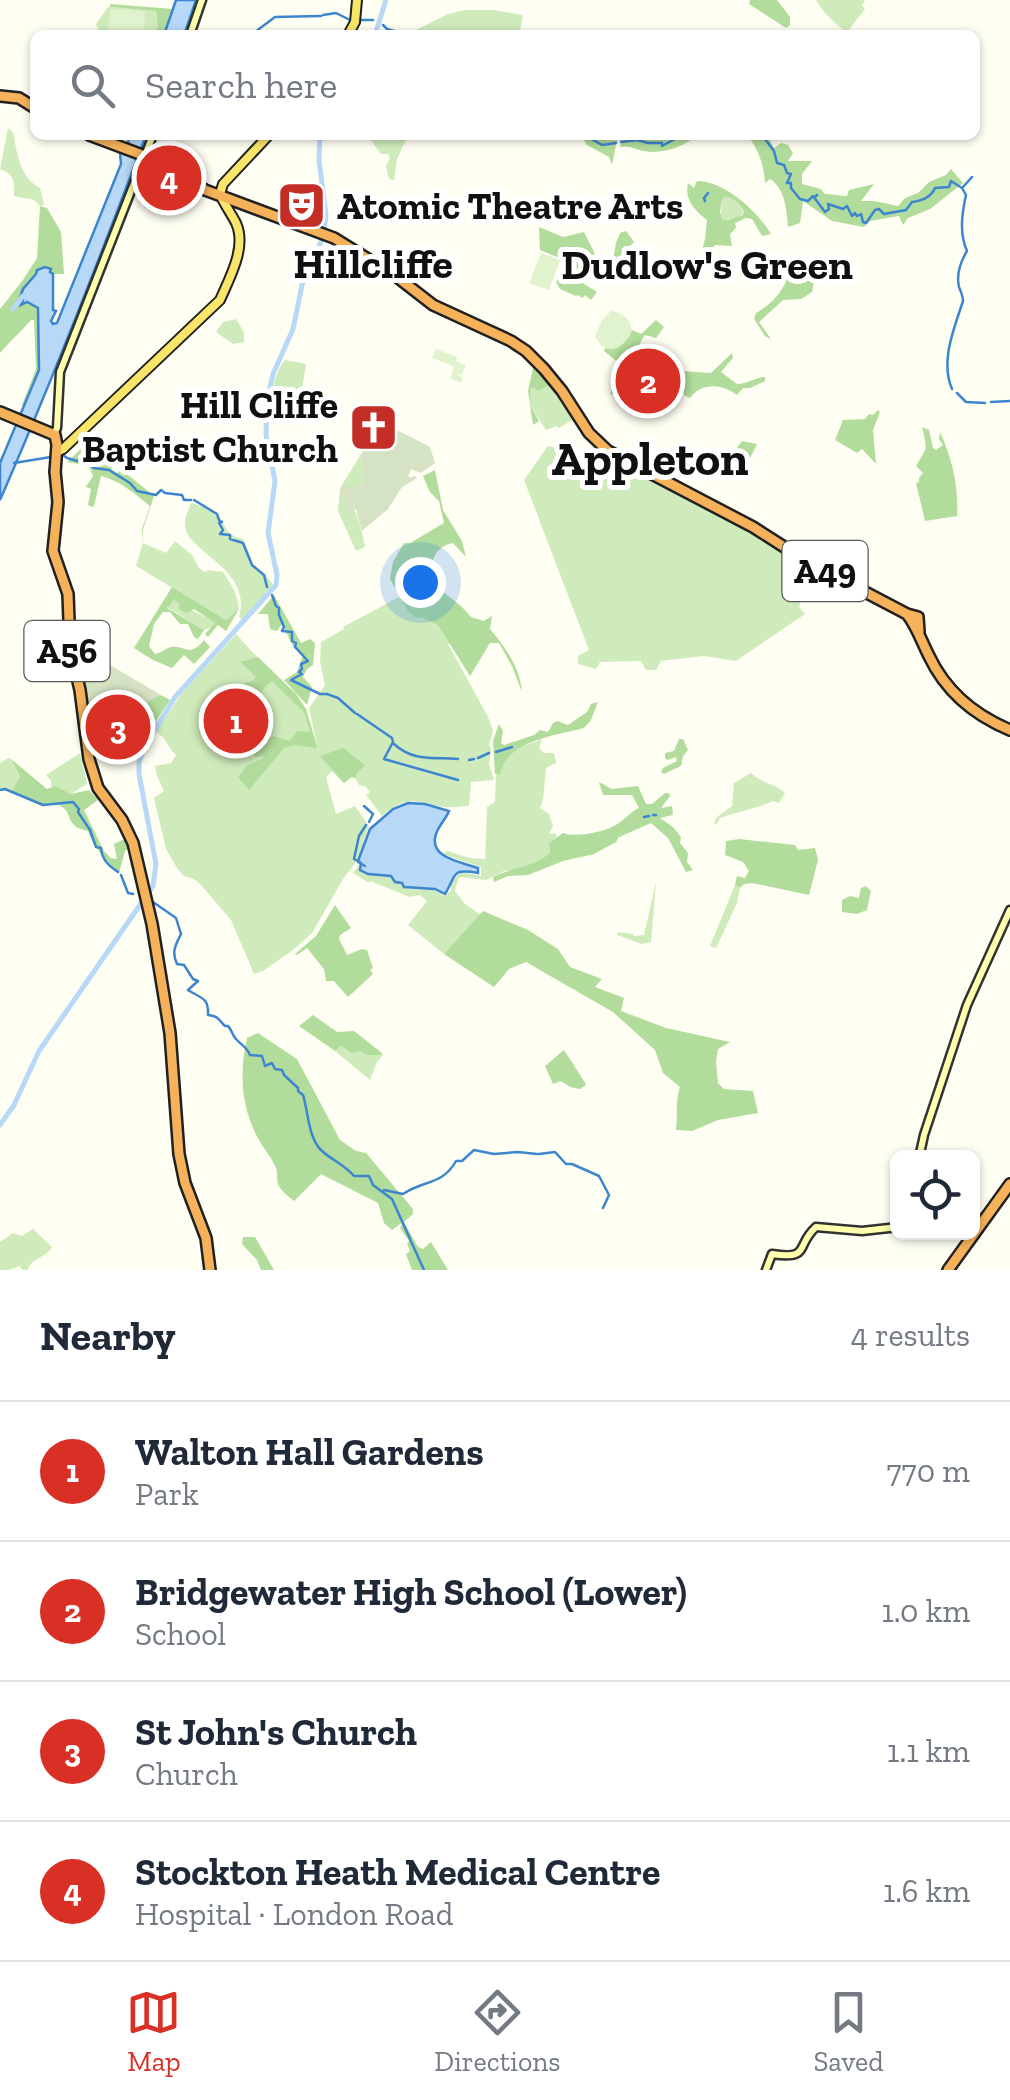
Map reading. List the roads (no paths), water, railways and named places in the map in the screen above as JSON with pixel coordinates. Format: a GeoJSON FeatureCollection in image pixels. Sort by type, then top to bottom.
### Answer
{"type":"FeatureCollection","features":[{"type":"Feature","properties":{"kind":"highway"},"geometry":{"type":"LineString","coordinates":[[2,96],[12,96],[30,105]]}},
{"type":"Feature","properties":{"kind":"highway","name":"A49"},"geometry":{"type":"LineString","coordinates":[[103,140],[175,168],[201,189],[221,190],[324,234],[397,276],[433,305],[511,341],[526,351],[556,384],[587,432],[604,449],[746,522],[806,561],[914,621],[932,662],[953,694],[990,721],[1010,730]]}},
{"type":"Feature","properties":{"kind":"highway"},"geometry":{"type":"LineString","coordinates":[[5,414],[54,434],[56,455]]}},
{"type":"Feature","properties":{"kind":"highway","name":"A56"},"geometry":{"type":"LineString","coordinates":[[56,455],[50,551],[63,596],[68,660],[88,769],[98,795],[126,836],[145,900],[172,1050],[179,1154],[206,1238],[210,1270]]}},
{"type":"Feature","properties":{"kind":"highway"},"geometry":{"type":"LineString","coordinates":[[951,1270],[1010,1184]]}},
{"type":"Feature","properties":{"kind":"highway"},"geometry":{"type":"LineString","coordinates":[[951,1270],[1010,1192]]}},
{"type":"Feature","properties":{"kind":"main road"},"geometry":{"type":"LineString","coordinates":[[192,30],[202,0]]}},
{"type":"Feature","properties":{"kind":"main road"},"geometry":{"type":"LineString","coordinates":[[351,30],[357,0]]}},
{"type":"Feature","properties":{"kind":"main road"},"geometry":{"type":"LineString","coordinates":[[54,434],[62,369],[151,140]]}},
{"type":"Feature","properties":{"kind":"main road"},"geometry":{"type":"LineString","coordinates":[[56,455],[218,303],[240,242],[221,190],[264,140]]}},
{"type":"Feature","properties":{"kind":"main road"},"geometry":{"type":"LineString","coordinates":[[921,1150],[966,1009],[1010,910]]}},
{"type":"Feature","properties":{"kind":"main road"},"geometry":{"type":"LineString","coordinates":[[766,1270],[772,1254],[796,1254],[810,1232],[819,1226],[862,1231],[890,1228]]}},
{"type":"Feature","properties":{"kind":"water"},"geometry":{"type":"Polygon","coordinates":[[[176,0],[196,0],[186,30],[166,30],[176,0]]]}},
{"type":"Feature","properties":{"kind":"water"},"geometry":{"type":"Polygon","coordinates":[[[128,140],[144,140],[0,500],[0,463],[39,370],[38,308],[27,302],[21,305],[23,289],[37,270],[51,269],[56,311],[51,321],[57,323],[121,164],[120,153],[127,151],[128,140]]]}},
{"type":"Feature","properties":{"kind":"water"},"geometry":{"type":"Polygon","coordinates":[[[408,803],[449,811],[436,834],[437,849],[448,858],[478,868],[478,873],[458,872],[445,894],[435,889],[404,887],[391,876],[360,870],[358,861],[370,829],[393,809],[408,803]]]}},
{"type":"Feature","properties":{"kind":"waterway"},"geometry":{"type":"LineString","coordinates":[[377,30],[386,0]]}},
{"type":"Feature","properties":{"kind":"waterway"},"geometry":{"type":"LineString","coordinates":[[323,15],[336,13],[350,20]]}},
{"type":"Feature","properties":{"kind":"waterway"},"geometry":{"type":"LineString","coordinates":[[258,30],[275,17],[321,16]]}},
{"type":"Feature","properties":{"kind":"waterway"},"geometry":{"type":"LineString","coordinates":[[360,20],[373,20]]}},
{"type":"Feature","properties":{"kind":"waterway"},"geometry":{"type":"LineString","coordinates":[[383,25],[391,30]]}},
{"type":"Feature","properties":{"kind":"waterway"},"geometry":{"type":"LineString","coordinates":[[0,1125],[14,1105],[39,1051],[153,886],[156,864],[139,774],[144,748],[175,697],[276,585],[268,533],[275,481],[266,435],[267,400],[273,374],[293,329],[302,285],[323,237],[326,216],[320,140]]}},
{"type":"Feature","properties":{"kind":"waterway"},"geometry":{"type":"LineString","coordinates":[[593,140],[602,145],[616,143]]}},
{"type":"Feature","properties":{"kind":"waterway"},"geometry":{"type":"LineString","coordinates":[[621,142],[637,140]]}},
{"type":"Feature","properties":{"kind":"waterway"},"geometry":{"type":"LineString","coordinates":[[637,140],[662,146],[673,140]]}},
{"type":"Feature","properties":{"kind":"waterway"},"geometry":{"type":"LineString","coordinates":[[766,140],[777,163],[791,174],[787,183],[791,183],[800,199],[808,201],[813,196],[825,212],[828,204],[843,209],[847,206],[852,216],[861,214],[866,223],[875,210],[884,214],[906,210],[935,188],[949,187],[951,181],[962,188],[966,195],[962,230],[967,251],[958,277],[963,301],[948,356],[952,389]]}},
{"type":"Feature","properties":{"kind":"waterway"},"geometry":{"type":"LineString","coordinates":[[963,187],[972,177]]}},
{"type":"Feature","properties":{"kind":"waterway"},"geometry":{"type":"LineString","coordinates":[[705,201],[708,193]]}},
{"type":"Feature","properties":{"kind":"waterway"},"geometry":{"type":"LineString","coordinates":[[13,309],[23,296]]}},
{"type":"Feature","properties":{"kind":"waterway"},"geometry":{"type":"LineString","coordinates":[[957,393],[966,402],[985,403]]}},
{"type":"Feature","properties":{"kind":"waterway"},"geometry":{"type":"LineString","coordinates":[[991,402],[1010,401]]}},
{"type":"Feature","properties":{"kind":"waterway"},"geometry":{"type":"LineString","coordinates":[[14,463],[63,455],[109,470],[137,491],[156,495],[161,490],[191,500]]}},
{"type":"Feature","properties":{"kind":"waterway"},"geometry":{"type":"LineString","coordinates":[[194,500],[217,514],[222,522],[220,534],[243,543],[252,565],[264,575],[267,587]]}},
{"type":"Feature","properties":{"kind":"waterway"},"geometry":{"type":"LineString","coordinates":[[272,595],[279,608],[282,631],[292,632],[295,647],[308,661],[301,664],[302,674],[291,680],[338,698],[355,713]]}},
{"type":"Feature","properties":{"kind":"waterway"},"geometry":{"type":"LineString","coordinates":[[357,714],[392,738],[384,759],[458,780]]}},
{"type":"Feature","properties":{"kind":"waterway"},"geometry":{"type":"LineString","coordinates":[[394,744],[416,756],[458,759]]}},
{"type":"Feature","properties":{"kind":"waterway"},"geometry":{"type":"LineString","coordinates":[[496,752],[512,747]]}},
{"type":"Feature","properties":{"kind":"waterway"},"geometry":{"type":"LineString","coordinates":[[478,758],[489,753]]}},
{"type":"Feature","properties":{"kind":"waterway"},"geometry":{"type":"LineString","coordinates":[[469,760],[474,759]]}},
{"type":"Feature","properties":{"kind":"waterway"},"geometry":{"type":"LineString","coordinates":[[0,790],[43,805],[73,802],[96,847],[101,848],[106,862],[118,872]]}},
{"type":"Feature","properties":{"kind":"waterway"},"geometry":{"type":"LineString","coordinates":[[364,806],[373,814],[369,822]]}},
{"type":"Feature","properties":{"kind":"waterway"},"geometry":{"type":"LineString","coordinates":[[644,817],[649,816]]}},
{"type":"Feature","properties":{"kind":"waterway"},"geometry":{"type":"LineString","coordinates":[[356,860],[359,836],[366,825]]}},
{"type":"Feature","properties":{"kind":"waterway"},"geometry":{"type":"LineString","coordinates":[[358,862],[365,866]]}},
{"type":"Feature","properties":{"kind":"waterway"},"geometry":{"type":"LineString","coordinates":[[121,875],[128,893],[133,894]]}},
{"type":"Feature","properties":{"kind":"waterway"},"geometry":{"type":"LineString","coordinates":[[153,902],[176,918],[181,934],[175,960],[198,981],[188,990],[203,999],[208,1015],[228,1026],[250,1055],[262,1056],[265,1066],[272,1063],[298,1088],[313,1138],[321,1150],[354,1176],[369,1176],[373,1185],[392,1199],[424,1270]]}},
{"type":"Feature","properties":{"kind":"waterway"},"geometry":{"type":"LineString","coordinates":[[384,1190],[403,1194],[439,1178],[474,1150],[537,1154]]}},
{"type":"Feature","properties":{"kind":"waterway"},"geometry":{"type":"LineString","coordinates":[[539,1154],[555,1152],[566,1164],[599,1176],[609,1195],[603,1208]]}},
{"type":"Feature","properties":{"kind":"place","name":"Stockton Heath Medical Centre"},"geometry":{"type":"Point","coordinates":[169,178]}},
{"type":"Feature","properties":{"kind":"place","name":"Atomic Theatre Arts"},"geometry":{"type":"Point","coordinates":[302,206]}},
{"type":"Feature","properties":{"kind":"place","name":"Bridgewater High School (Lower)"},"geometry":{"type":"Point","coordinates":[648,381]}},
{"type":"Feature","properties":{"kind":"place","name":"Hill Cliffe Baptist Church"},"geometry":{"type":"Point","coordinates":[373,427]}},
{"type":"Feature","properties":{"kind":"place","name":"Walton Hall Gardens"},"geometry":{"type":"Point","coordinates":[236,721]}},
{"type":"Feature","properties":{"kind":"place","name":"St John's Church"},"geometry":{"type":"Point","coordinates":[118,727]}},
{"type":"Feature","properties":{"kind":"district","name":"Hillcliffe"},"geometry":{"type":"Point","coordinates":[373,263]}},
{"type":"Feature","properties":{"kind":"district","name":"Dudlow's Green"},"geometry":{"type":"Point","coordinates":[707,264]}},
{"type":"Feature","properties":{"kind":"district","name":"Appleton"},"geometry":{"type":"Point","coordinates":[650,458]}}]}
